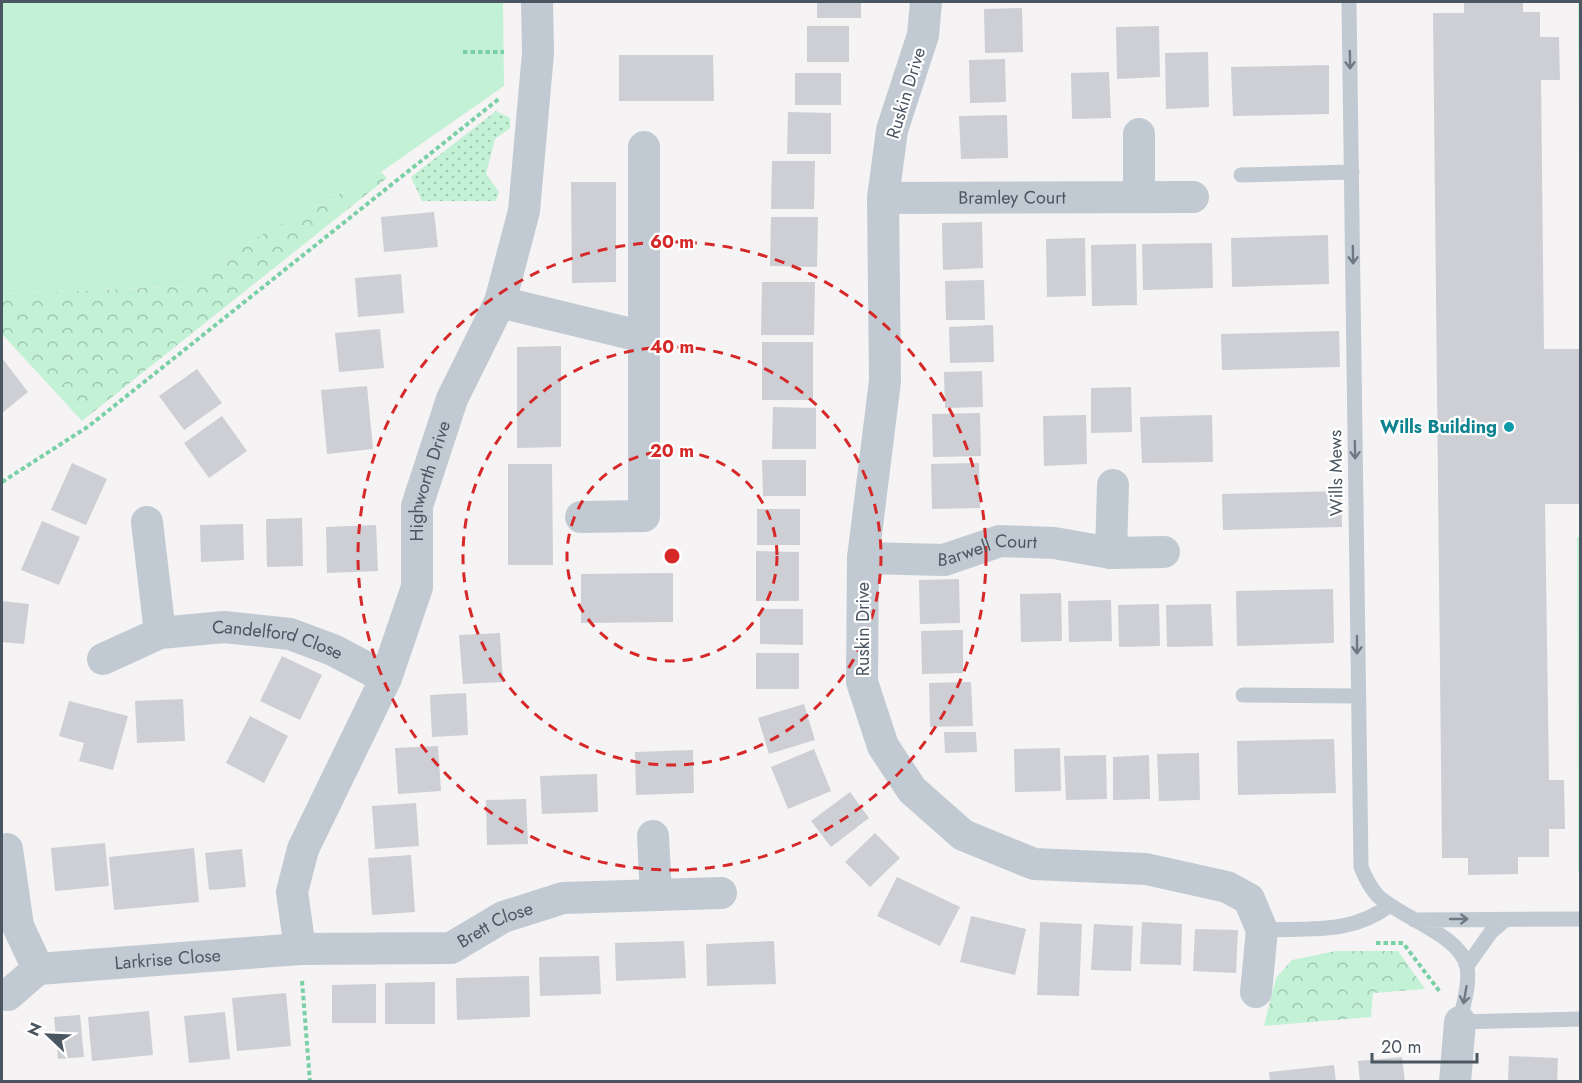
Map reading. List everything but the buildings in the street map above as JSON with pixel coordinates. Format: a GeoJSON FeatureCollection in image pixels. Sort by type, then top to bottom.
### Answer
{"type":"FeatureCollection","features":[{"type":"Feature","properties":{"kind":"street","name":"Highworth Drive"},"geometry":{"type":"LineString","coordinates":[[300,949],[292,892],[303,849],[386,678],[417,587],[417,506],[452,399],[500,302],[524,211],[537,61],[537,2]]}},
{"type":"Feature","properties":{"kind":"street","name":"Ruskin Drive"},"geometry":{"type":"LineString","coordinates":[[926,2],[923,35],[909,86],[892,130],[883,198],[885,381],[863,558],[862,682],[883,746],[912,790],[963,835],[1034,864],[1146,869],[1227,887],[1250,899],[1262,930],[1256,992]]}},
{"type":"Feature","properties":{"kind":"street"},"geometry":{"type":"LineString","coordinates":[[1139,134],[1139,197]]}},
{"type":"Feature","properties":{"kind":"street"},"geometry":{"type":"LineString","coordinates":[[581,517],[644,516],[644,147]]}},
{"type":"Feature","properties":{"kind":"street","name":"Bramley Court"},"geometry":{"type":"LineString","coordinates":[[883,198],[1193,197]]}},
{"type":"Feature","properties":{"kind":"street"},"geometry":{"type":"LineString","coordinates":[[500,302],[644,337]]}},
{"type":"Feature","properties":{"kind":"street"},"geometry":{"type":"LineString","coordinates":[[1111,553],[1113,485]]}},
{"type":"Feature","properties":{"kind":"street"},"geometry":{"type":"LineString","coordinates":[[147,522],[160,633]]}},
{"type":"Feature","properties":{"kind":"street","name":"Barwell Court"},"geometry":{"type":"LineString","coordinates":[[863,558],[944,560],[1000,541],[1054,543],[1111,553],[1164,552]]}},
{"type":"Feature","properties":{"kind":"street","name":"Candelford Close"},"geometry":{"type":"LineString","coordinates":[[103,659],[160,633],[224,627],[290,634],[333,650],[386,678]]}},
{"type":"Feature","properties":{"kind":"street"},"geometry":{"type":"LineString","coordinates":[[653,836],[656,895]]}},
{"type":"Feature","properties":{"kind":"street"},"geometry":{"type":"LineString","coordinates":[[7,849],[18,926],[38,969],[8,995]]}},
{"type":"Feature","properties":{"kind":"street","name":"Brett Close"},"geometry":{"type":"LineString","coordinates":[[300,949],[451,948],[503,916],[563,898],[721,893]]}},
{"type":"Feature","properties":{"kind":"street","name":"Larkrise Close"},"geometry":{"type":"LineString","coordinates":[[38,969],[300,949]]}},
{"type":"Feature","properties":{"kind":"street"},"geometry":{"type":"LineString","coordinates":[[1455,1082],[1460,1022]]}},
{"type":"Feature","properties":{"kind":"lane","name":"Wills Mews"},"geometry":{"type":"LineString","coordinates":[[1349,2],[1360,867],[1368,883],[1390,905],[1448,941],[1462,956],[1467,966]]}},
{"type":"Feature","properties":{"kind":"lane"},"geometry":{"type":"LineString","coordinates":[[1241,175],[1352,172]]}},
{"type":"Feature","properties":{"kind":"lane"},"geometry":{"type":"LineString","coordinates":[[1243,695],[1357,696]]}},
{"type":"Feature","properties":{"kind":"lane"},"geometry":{"type":"LineString","coordinates":[[1262,930],[1356,925],[1372,919],[1390,905]]}},
{"type":"Feature","properties":{"kind":"lane"},"geometry":{"type":"LineString","coordinates":[[1414,920],[1581,919]]}},
{"type":"Feature","properties":{"kind":"lane"},"geometry":{"type":"LineString","coordinates":[[1505,920],[1491,932],[1467,966],[1468,981],[1460,1022],[1581,1019]]}},
{"type":"Feature","properties":{"kind":"path"},"geometry":{"type":"LineString","coordinates":[[463,52],[537,61]]}},
{"type":"Feature","properties":{"kind":"path"},"geometry":{"type":"LineString","coordinates":[[2,482],[89,426],[537,61]]}},
{"type":"Feature","properties":{"kind":"path"},"geometry":{"type":"LineString","coordinates":[[1368,943],[1403,943],[1430,975],[1460,1022]]}},
{"type":"Feature","properties":{"kind":"path"},"geometry":{"type":"LineString","coordinates":[[300,949],[310,1082]]}},
{"type":"Feature","properties":{"kind":"green space"},"geometry":{"type":"Polygon","coordinates":[[[2,2],[503,2],[504,86],[381,172],[259,236],[191,286],[2,294],[2,2]]]}},
{"type":"Feature","properties":{"kind":"green space"},"geometry":{"type":"Polygon","coordinates":[[[1578,2],[1580,2],[1580,310],[1578,2]]]}},
{"type":"Feature","properties":{"kind":"green space"},"geometry":{"type":"Polygon","coordinates":[[[496,111],[510,118],[510,128],[495,139],[486,174],[499,192],[496,201],[422,201],[411,177],[496,111]]]}},
{"type":"Feature","properties":{"kind":"green space"},"geometry":{"type":"Polygon","coordinates":[[[381,172],[387,178],[82,421],[2,334],[2,294],[191,286],[259,236],[381,172]]]}},
{"type":"Feature","properties":{"kind":"green space"},"geometry":{"type":"Polygon","coordinates":[[[1577,537],[1580,537],[1580,871],[1578,871],[1577,537]]]}},
{"type":"Feature","properties":{"kind":"green space"},"geometry":{"type":"Polygon","coordinates":[[[1336,951],[1398,951],[1425,989],[1373,993],[1371,1017],[1264,1026],[1276,978],[1292,960],[1336,951]]]}},
{"type":"Feature","properties":{"kind":"place","name":"Wills Building"},"geometry":{"type":"Point","coordinates":[1509,427]}}]}
